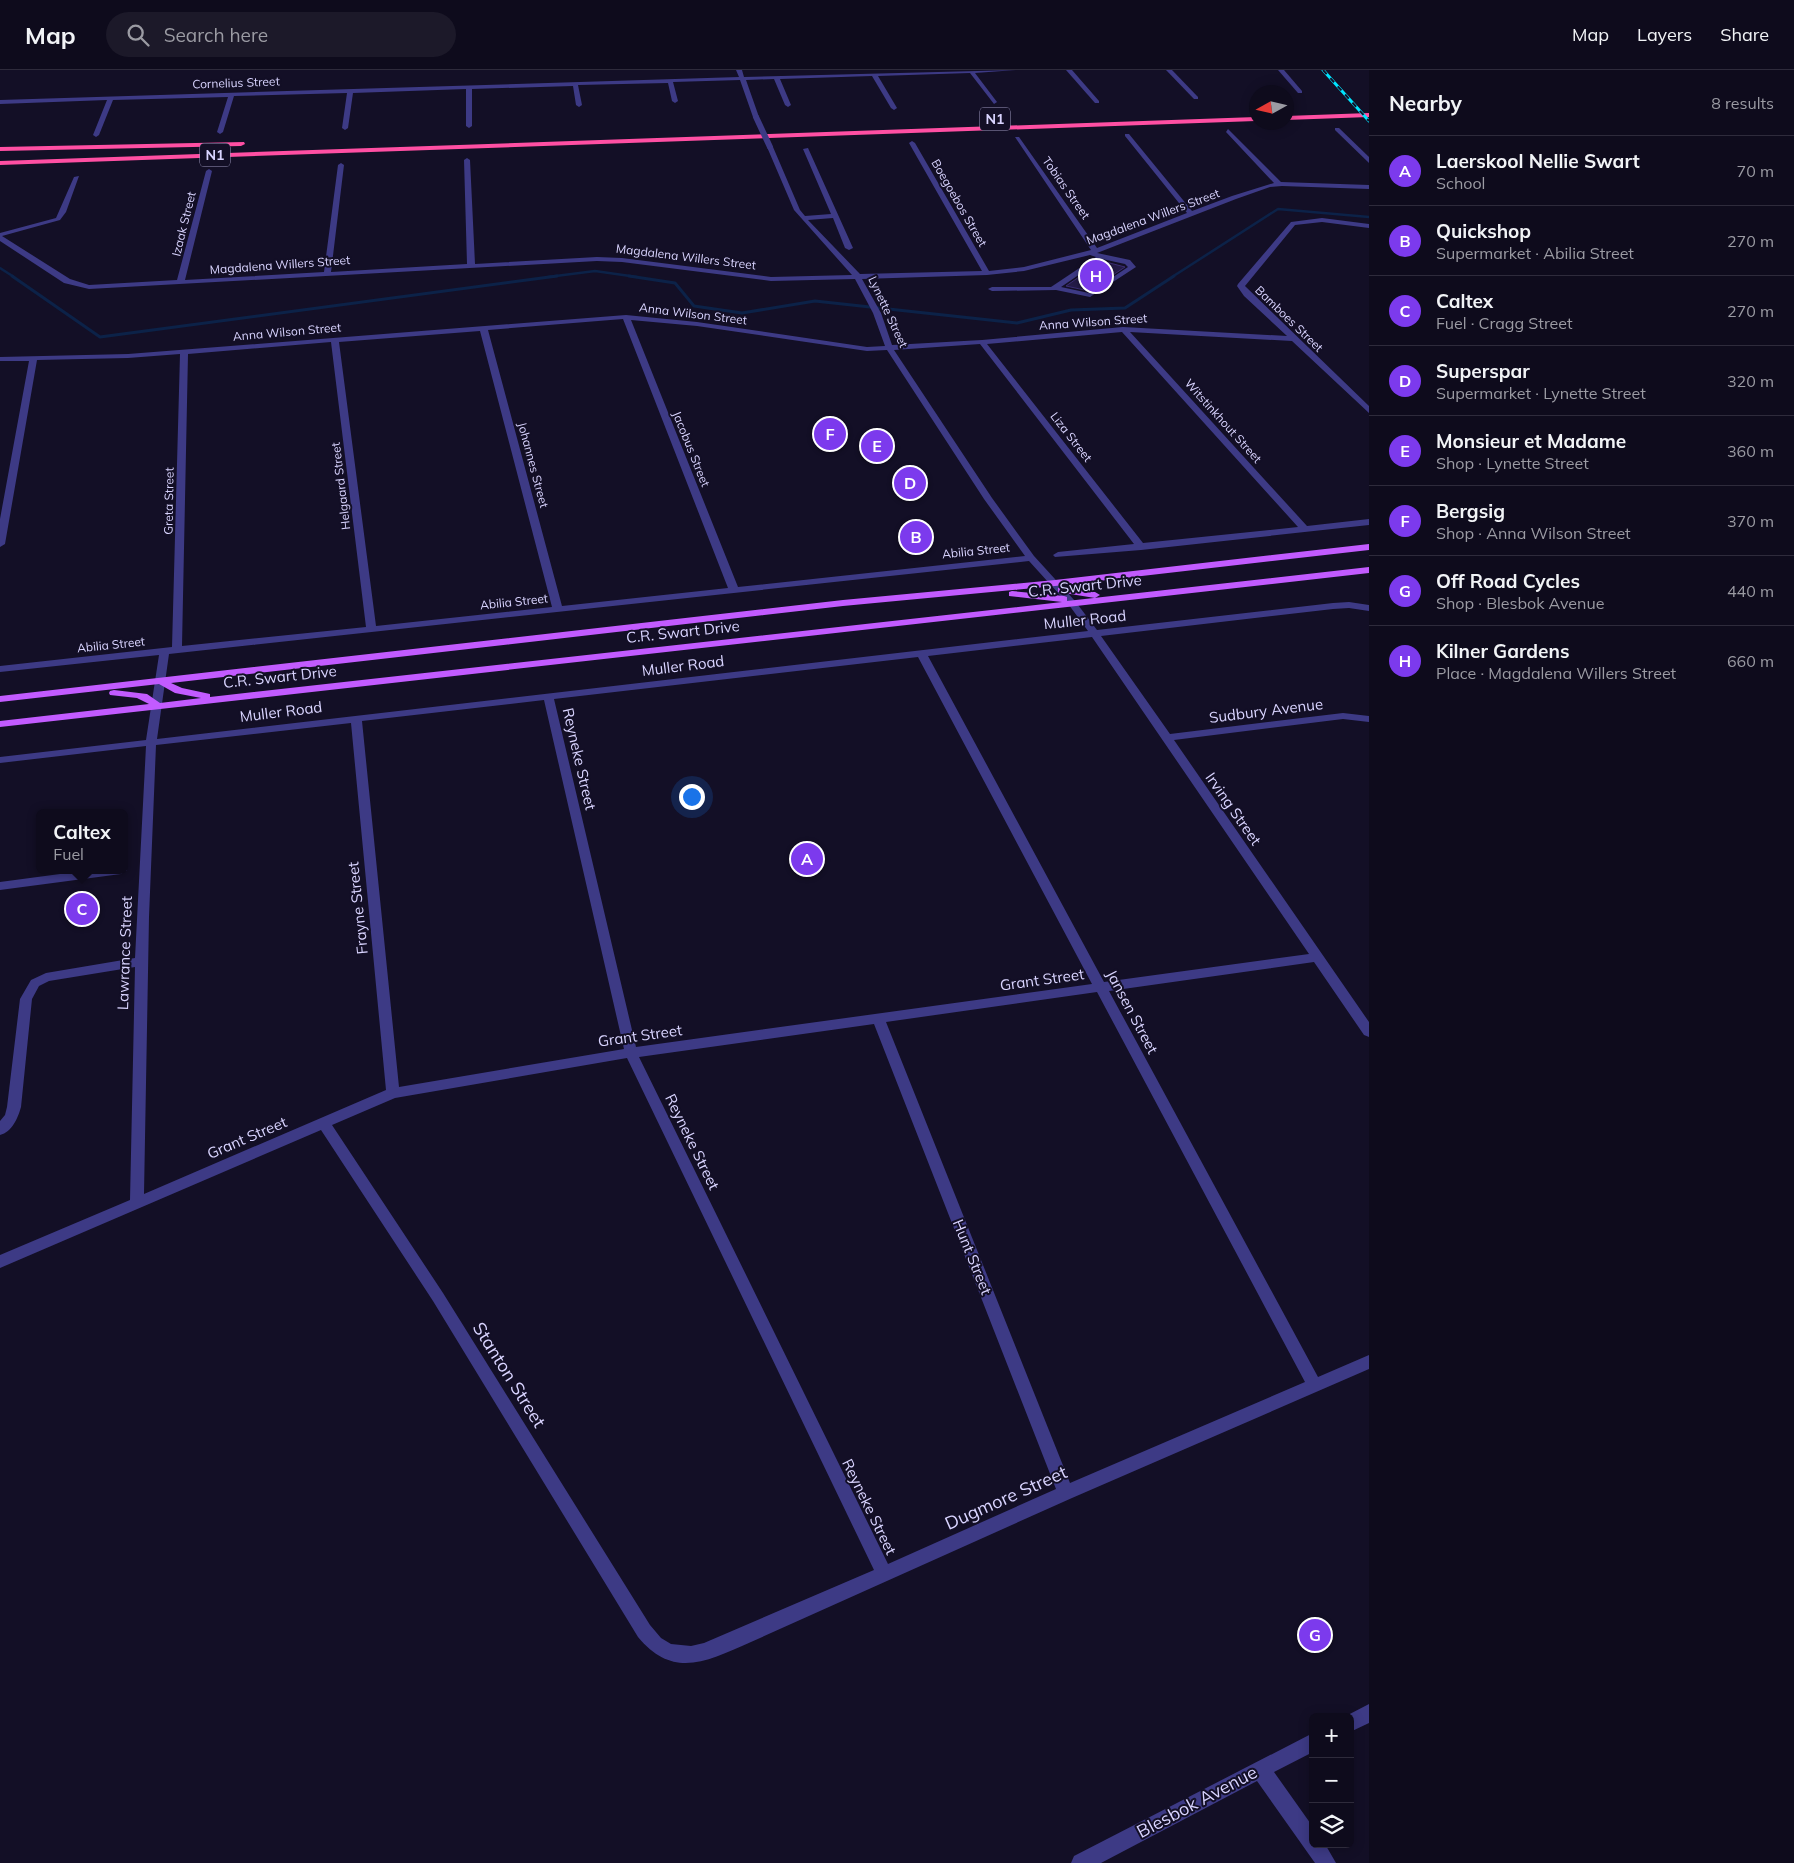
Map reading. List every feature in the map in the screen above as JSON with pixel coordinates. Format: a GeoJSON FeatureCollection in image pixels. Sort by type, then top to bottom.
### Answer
{"type":"FeatureCollection","features":[{"type":"Feature","properties":{"kind":"highway"},"geometry":{"type":"LineString","coordinates":[[1294,118],[1369,115]]}},
{"type":"Feature","properties":{"kind":"highway","name":"N1"},"geometry":{"type":"LineString","coordinates":[[0,162],[1249,119]]}},
{"type":"Feature","properties":{"kind":"highway"},"geometry":{"type":"LineString","coordinates":[[754,127],[773,126]]}},
{"type":"Feature","properties":{"kind":"highway","name":"N1"},"geometry":{"type":"LineString","coordinates":[[0,149],[251,144],[0,153]]}},
{"type":"Feature","properties":{"kind":"highway"},"geometry":{"type":"LineString","coordinates":[[0,171],[224,161],[429,147]]}},
{"type":"Feature","properties":{"kind":"main road","name":"C.R. Swart Drive"},"geometry":{"type":"LineString","coordinates":[[0,699],[807,607],[983,590],[1058,587],[1369,547]]}},
{"type":"Feature","properties":{"kind":"main road","name":"C.R. Swart Drive"},"geometry":{"type":"LineString","coordinates":[[0,724],[1071,601],[1369,570]]}},
{"type":"Feature","properties":{"kind":"main road"},"geometry":{"type":"LineString","coordinates":[[1058,587],[1099,596],[1130,596]]}},
{"type":"Feature","properties":{"kind":"main road"},"geometry":{"type":"LineString","coordinates":[[983,590],[998,594],[1027,594],[1071,601]]}},
{"type":"Feature","properties":{"kind":"main road"},"geometry":{"type":"LineString","coordinates":[[161,681],[179,691],[225,698]]}},
{"type":"Feature","properties":{"kind":"main road"},"geometry":{"type":"LineString","coordinates":[[69,692],[141,694],[149,698],[157,706]]}},
{"type":"Feature","properties":{"kind":"street","name":"Lynette Street"},"geometry":{"type":"LineString","coordinates":[[738,70],[793,202],[803,218],[858,277],[870,299],[890,349],[988,499],[1031,558],[1071,601]]}},
{"type":"Feature","properties":{"kind":"street","name":"Cornelius Street"},"geometry":{"type":"LineString","coordinates":[[0,102],[1013,70]]}},
{"type":"Feature","properties":{"kind":"street"},"geometry":{"type":"LineString","coordinates":[[1069,70],[1096,102]]}},
{"type":"Feature","properties":{"kind":"street"},"geometry":{"type":"LineString","coordinates":[[1170,70],[1196,98]]}},
{"type":"Feature","properties":{"kind":"street"},"geometry":{"type":"LineString","coordinates":[[1281,70],[1300,92]]}},
{"type":"Feature","properties":{"kind":"street"},"geometry":{"type":"LineString","coordinates":[[971,71],[994,102]]}},
{"type":"Feature","properties":{"kind":"street"},"geometry":{"type":"LineString","coordinates":[[874,74],[894,108]]}},
{"type":"Feature","properties":{"kind":"street"},"geometry":{"type":"LineString","coordinates":[[776,77],[788,105]]}},
{"type":"Feature","properties":{"kind":"street"},"geometry":{"type":"LineString","coordinates":[[670,81],[675,101]]}},
{"type":"Feature","properties":{"kind":"street"},"geometry":{"type":"LineString","coordinates":[[575,84],[578,105]]}},
{"type":"Feature","properties":{"kind":"street"},"geometry":{"type":"LineString","coordinates":[[469,87],[469,126]]}},
{"type":"Feature","properties":{"kind":"street"},"geometry":{"type":"LineString","coordinates":[[345,128],[350,91]]}},
{"type":"Feature","properties":{"kind":"street"},"geometry":{"type":"LineString","coordinates":[[220,132],[232,94]]}},
{"type":"Feature","properties":{"kind":"street"},"geometry":{"type":"LineString","coordinates":[[96,135],[111,98]]}},
{"type":"Feature","properties":{"kind":"street"},"geometry":{"type":"LineString","coordinates":[[1337,129],[1369,161]]}},
{"type":"Feature","properties":{"kind":"street"},"geometry":{"type":"LineString","coordinates":[[1228,131],[1279,184]]}},
{"type":"Feature","properties":{"kind":"street"},"geometry":{"type":"LineString","coordinates":[[1127,135],[1192,215]]}},
{"type":"Feature","properties":{"kind":"street","name":"Tobias Street"},"geometry":{"type":"LineString","coordinates":[[1017,138],[1093,252]]}},
{"type":"Feature","properties":{"kind":"street","name":"Boegoebos Street"},"geometry":{"type":"LineString","coordinates":[[912,143],[987,274]]}},
{"type":"Feature","properties":{"kind":"street"},"geometry":{"type":"LineString","coordinates":[[806,149],[849,248]]}},
{"type":"Feature","properties":{"kind":"street"},"geometry":{"type":"LineString","coordinates":[[467,160],[471,265]]}},
{"type":"Feature","properties":{"kind":"street"},"geometry":{"type":"LineString","coordinates":[[327,274],[341,165]]}},
{"type":"Feature","properties":{"kind":"street","name":"Izaak Street"},"geometry":{"type":"LineString","coordinates":[[180,283],[209,171]]}},
{"type":"Feature","properties":{"kind":"street"},"geometry":{"type":"LineString","coordinates":[[0,237],[58,218],[63,212],[77,177]]}},
{"type":"Feature","properties":{"kind":"street","name":"Magdalena Willers Street"},"geometry":{"type":"LineString","coordinates":[[0,237],[67,282],[78,286],[102,287],[471,265],[612,259],[764,278],[987,274],[1022,270],[1093,252],[1259,189],[1279,184],[1369,187]]}},
{"type":"Feature","properties":{"kind":"street"},"geometry":{"type":"LineString","coordinates":[[803,218],[834,216]]}},
{"type":"Feature","properties":{"kind":"street","name":"Bamboes Street"},"geometry":{"type":"LineString","coordinates":[[1369,226],[1325,220],[1305,221],[1290,225],[1241,285],[1247,294],[1291,338],[1369,411]]}},
{"type":"Feature","properties":{"kind":"street"},"geometry":{"type":"LineString","coordinates":[[1056,288],[1090,295],[1132,267],[1128,262],[1102,257],[1093,252]]}},
{"type":"Feature","properties":{"kind":"street"},"geometry":{"type":"LineString","coordinates":[[992,290],[1047,290],[1056,288],[1102,257]]}},
{"type":"Feature","properties":{"kind":"street","name":"Anna Wilson Street"},"geometry":{"type":"LineString","coordinates":[[0,360],[184,352],[626,317],[697,324],[846,347],[890,349],[1123,329],[1291,338]]}},
{"type":"Feature","properties":{"kind":"street","name":"Jacobus Street"},"geometry":{"type":"LineString","coordinates":[[626,317],[734,590]]}},
{"type":"Feature","properties":{"kind":"street","name":"Johannes Street"},"geometry":{"type":"LineString","coordinates":[[483,327],[558,610]]}},
{"type":"Feature","properties":{"kind":"street","name":"Witstinkhout Street"},"geometry":{"type":"LineString","coordinates":[[1123,329],[1305,529]]}},
{"type":"Feature","properties":{"kind":"street","name":"Helgaard Street"},"geometry":{"type":"LineString","coordinates":[[335,340],[371,630]]}},
{"type":"Feature","properties":{"kind":"street","name":"Liza Street"},"geometry":{"type":"LineString","coordinates":[[982,342],[1141,547]]}},
{"type":"Feature","properties":{"kind":"street","name":"Greta Street"},"geometry":{"type":"LineString","coordinates":[[177,651],[184,352]]}},
{"type":"Feature","properties":{"kind":"street"},"geometry":{"type":"LineString","coordinates":[[0,544],[33,360]]}},
{"type":"Feature","properties":{"kind":"street"},"geometry":{"type":"LineString","coordinates":[[1058,555],[1369,522]]}},
{"type":"Feature","properties":{"kind":"street","name":"Abilia Street"},"geometry":{"type":"LineString","coordinates":[[0,669],[1031,558]]}},
{"type":"Feature","properties":{"kind":"street","name":"Irving Street"},"geometry":{"type":"LineString","coordinates":[[1071,601],[1369,1032]]}},
{"type":"Feature","properties":{"kind":"street","name":"Muller Road"},"geometry":{"type":"LineString","coordinates":[[0,760],[1333,606],[1349,605],[1369,608]]}},
{"type":"Feature","properties":{"kind":"street"},"geometry":{"type":"LineString","coordinates":[[161,681],[164,652]]}},
{"type":"Feature","properties":{"kind":"street","name":"Jansen Street"},"geometry":{"type":"LineString","coordinates":[[921,653],[1315,1386]]}},
{"type":"Feature","properties":{"kind":"street","name":"Lawrance Street"},"geometry":{"type":"LineString","coordinates":[[137,1202],[140,962],[144,867],[151,742],[161,681]]}},
{"type":"Feature","properties":{"kind":"street","name":"Reyneke Street"},"geometry":{"type":"LineString","coordinates":[[548,696],[631,1054],[884,1575]]}},
{"type":"Feature","properties":{"kind":"street","name":"Sudbury Avenue"},"geometry":{"type":"LineString","coordinates":[[1166,738],[1343,716],[1369,719]]}},
{"type":"Feature","properties":{"kind":"street","name":"Frayne Street"},"geometry":{"type":"LineString","coordinates":[[356,719],[394,1094]]}},
{"type":"Feature","properties":{"kind":"street"},"geometry":{"type":"LineString","coordinates":[[128,869],[144,867]]}},
{"type":"Feature","properties":{"kind":"street"},"geometry":{"type":"LineString","coordinates":[[0,886],[91,874]]}},
{"type":"Feature","properties":{"kind":"street","name":"Grant Street"},"geometry":{"type":"LineString","coordinates":[[0,1262],[394,1094],[631,1054],[1317,957]]}},
{"type":"Feature","properties":{"kind":"street"},"geometry":{"type":"LineString","coordinates":[[0,1130],[14,1107],[26,999],[32,987],[46,977],[140,962]]}},
{"type":"Feature","properties":{"kind":"street","name":"Hunt Street"},"geometry":{"type":"LineString","coordinates":[[878,1020],[1066,1493]]}},
{"type":"Feature","properties":{"kind":"street","name":"Stanton Street"},"geometry":{"type":"LineString","coordinates":[[324,1123],[443,1306],[644,1631],[658,1648]]}},
{"type":"Feature","properties":{"kind":"street","name":"Dugmore Street"},"geometry":{"type":"LineString","coordinates":[[658,1648],[681,1656],[703,1654],[1066,1493],[1369,1362]]}},
{"type":"Feature","properties":{"kind":"street"},"geometry":{"type":"LineString","coordinates":[[1354,1721],[1369,1713]]}},
{"type":"Feature","properties":{"kind":"street","name":"Blesbok Avenue"},"geometry":{"type":"LineString","coordinates":[[1081,1863],[1309,1744]]}},
{"type":"Feature","properties":{"kind":"street"},"geometry":{"type":"LineString","coordinates":[[1260,1769],[1309,1838]]}},
{"type":"Feature","properties":{"kind":"street"},"geometry":{"type":"LineString","coordinates":[[1316,1848],[1326,1863]]}},
{"type":"Feature","properties":{"kind":"building"},"geometry":{"type":"Polygon","coordinates":[[[1102,261],[1125,267],[1089,291],[1066,286],[1102,261]]]}},
{"type":"Feature","properties":{"kind":"waterway"},"geometry":{"type":"LineString","coordinates":[[1172,277],[1278,209],[1369,217]]}},
{"type":"Feature","properties":{"kind":"waterway"},"geometry":{"type":"LineString","coordinates":[[0,268],[14,277]]}},
{"type":"Feature","properties":{"kind":"waterway"},"geometry":{"type":"LineString","coordinates":[[548,277],[595,271],[637,277]]}},
{"type":"Feature","properties":{"kind":"waterway"},"geometry":{"type":"LineString","coordinates":[[12,276],[100,337],[557,276]]}},
{"type":"Feature","properties":{"kind":"waterway"},"geometry":{"type":"LineString","coordinates":[[629,276],[675,283],[694,306],[742,313],[815,301],[1017,323],[1071,310],[1125,308],[1174,276]]}},
{"type":"Feature","properties":{"kind":"railway"},"geometry":{"type":"LineString","coordinates":[[1323,70],[1369,121]]}},
{"type":"Feature","properties":{"kind":"place","name":"Kilner Gardens"},"geometry":{"type":"Point","coordinates":[1096,276]}},
{"type":"Feature","properties":{"kind":"place","name":"Bergsig"},"geometry":{"type":"Point","coordinates":[830,434]}},
{"type":"Feature","properties":{"kind":"place","name":"Monsieur et Madame"},"geometry":{"type":"Point","coordinates":[877,446]}},
{"type":"Feature","properties":{"kind":"place","name":"Superspar"},"geometry":{"type":"Point","coordinates":[910,483]}},
{"type":"Feature","properties":{"kind":"place","name":"Quickshop"},"geometry":{"type":"Point","coordinates":[916,537]}},
{"type":"Feature","properties":{"kind":"place","name":"Laerskool Nellie Swart"},"geometry":{"type":"Point","coordinates":[807,859]}},
{"type":"Feature","properties":{"kind":"place","name":"Caltex"},"geometry":{"type":"Point","coordinates":[82,909]}},
{"type":"Feature","properties":{"kind":"place","name":"Off Road Cycles"},"geometry":{"type":"Point","coordinates":[1315,1635]}}]}
